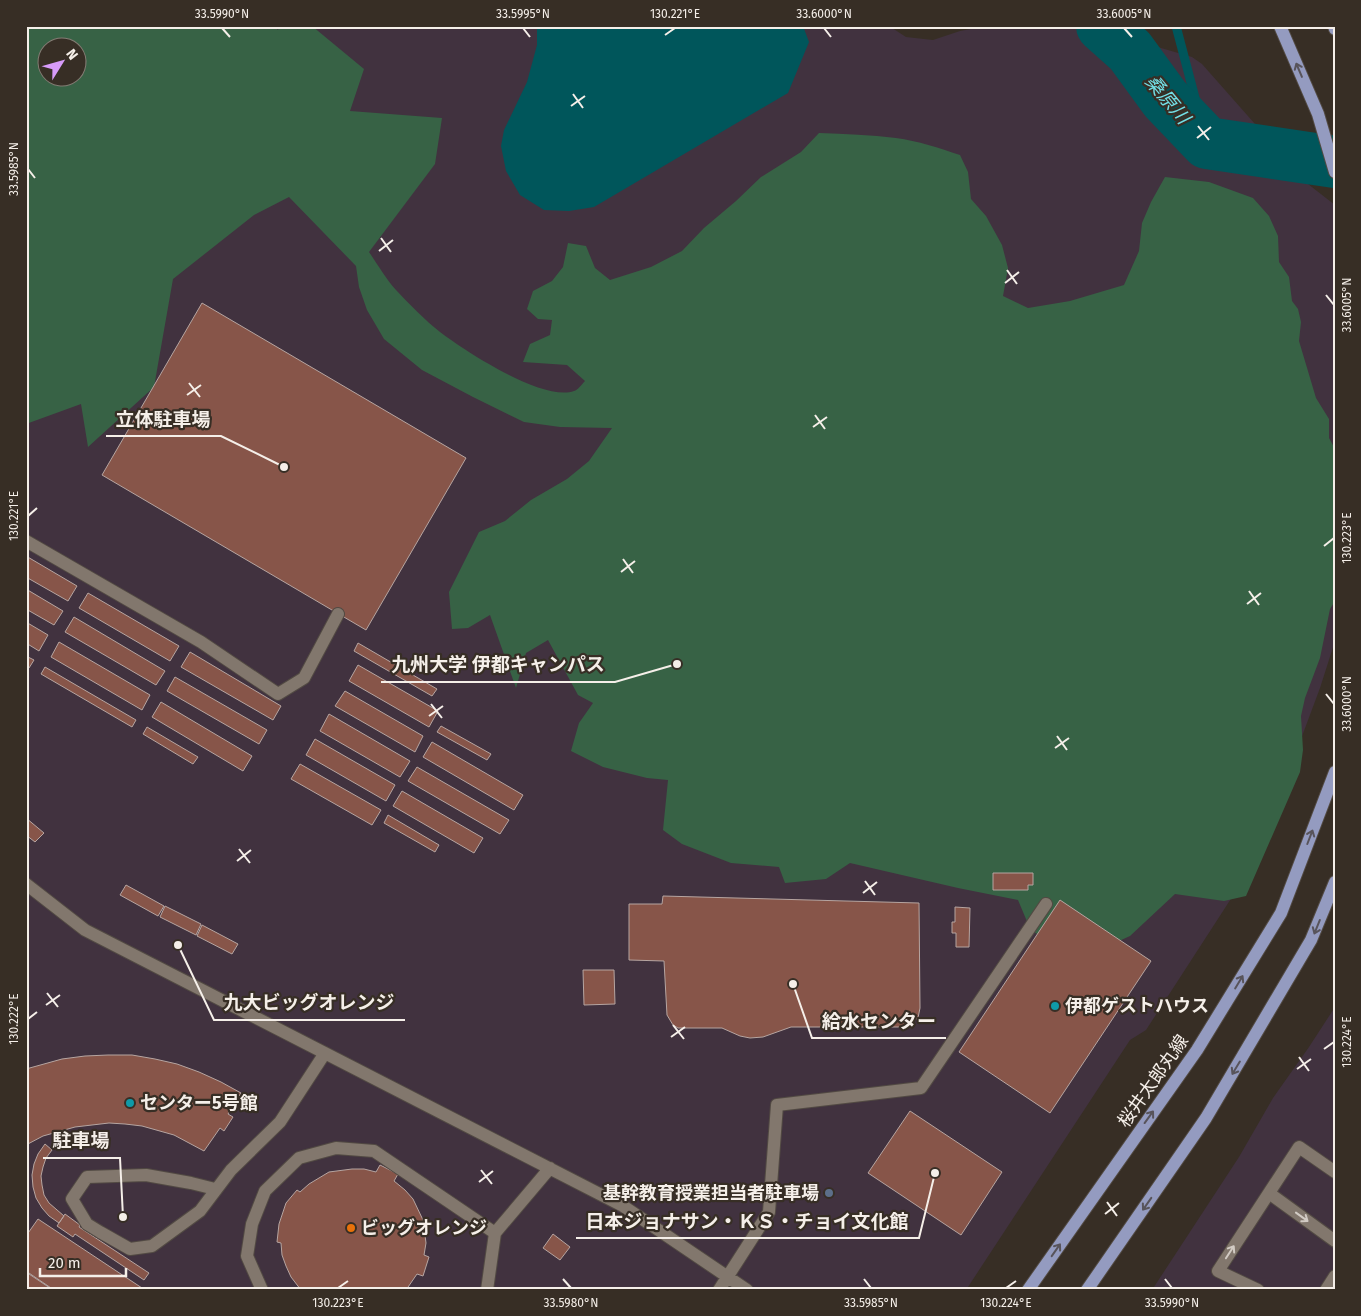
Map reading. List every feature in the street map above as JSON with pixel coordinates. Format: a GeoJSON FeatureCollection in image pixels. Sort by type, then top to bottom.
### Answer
{"type":"FeatureCollection","features":[{"type":"Feature","properties":{"kind":"main road"},"geometry":{"type":"LineString","coordinates":[[1280,26],[1318,114],[1335,172]]}},
{"type":"Feature","properties":{"kind":"main road","name":"桜井太郎丸線"},"geometry":{"type":"LineString","coordinates":[[1028,1290],[1197,1050],[1282,913],[1335,772]]}},
{"type":"Feature","properties":{"kind":"main road"},"geometry":{"type":"LineString","coordinates":[[1087,1290],[1206,1118],[1311,940],[1335,882]]}},
{"type":"Feature","properties":{"kind":"street"},"geometry":{"type":"LineString","coordinates":[[26,541],[201,642],[278,694],[304,678],[338,614]]}},
{"type":"Feature","properties":{"kind":"street"},"geometry":{"type":"LineString","coordinates":[[26,884],[85,930],[623,1206],[747,1290]]}},
{"type":"Feature","properties":{"kind":"street"},"geometry":{"type":"LineString","coordinates":[[720,1290],[769,1212],[777,1105],[921,1088],[1046,904]]}},
{"type":"Feature","properties":{"kind":"street"},"geometry":{"type":"LineString","coordinates":[[215,1189],[146,1175],[87,1177],[72,1199],[87,1224],[130,1249],[152,1246],[200,1210],[231,1170],[280,1122],[325,1053]]}},
{"type":"Feature","properties":{"kind":"street"},"geometry":{"type":"LineString","coordinates":[[1258,1290],[1218,1271],[1299,1147],[1335,1172]]}},
{"type":"Feature","properties":{"kind":"street"},"geometry":{"type":"LineString","coordinates":[[262,1290],[247,1256],[252,1224],[265,1191],[299,1158],[336,1148],[374,1151],[494,1233]]}},
{"type":"Feature","properties":{"kind":"street"},"geometry":{"type":"LineString","coordinates":[[487,1290],[494,1233],[550,1168]]}},
{"type":"Feature","properties":{"kind":"street"},"geometry":{"type":"LineString","coordinates":[[1269,1193],[1335,1241]]}},
{"type":"Feature","properties":{"kind":"street"},"geometry":{"type":"LineString","coordinates":[[1326,1290],[1335,1276]]}},
{"type":"Feature","properties":{"kind":"shaded area"},"geometry":{"type":"Polygon","coordinates":[[[26,26],[889,26],[906,37],[933,40],[960,31],[987,26],[1089,27],[1192,57],[1202,64],[1308,184],[1335,205],[1335,641],[1320,688],[1263,841],[1247,874],[1146,1030],[1130,1040],[966,1290],[26,1290],[26,26]]]}},
{"type":"Feature","properties":{"kind":"shaded area"},"geometry":{"type":"Polygon","coordinates":[[[1335,1007],[1335,1290],[1152,1290],[1239,1157],[1273,1098],[1335,1007]]]}},
{"type":"Feature","properties":{"kind":"green space"},"geometry":{"type":"Polygon","coordinates":[[[26,26],[273,26],[278,30],[279,26],[312,26],[364,69],[350,111],[442,118],[435,164],[369,252],[382,272],[392,286],[412,306],[435,328],[452,340],[505,373],[544,389],[560,392],[574,391],[585,381],[567,365],[523,362],[530,344],[550,335],[552,320],[538,319],[527,309],[533,291],[552,281],[563,267],[568,243],[586,246],[595,268],[610,280],[651,267],[682,251],[704,228],[761,177],[801,152],[819,133],[896,138],[936,147],[960,155],[968,172],[971,199],[986,216],[1002,245],[1008,268],[1003,296],[1028,308],[1070,301],[1124,285],[1139,251],[1142,223],[1165,177],[1209,182],[1253,198],[1269,216],[1278,236],[1279,262],[1289,277],[1292,301],[1298,309],[1301,322],[1299,341],[1316,398],[1329,419],[1329,438],[1335,449],[1335,601],[1330,609],[1320,658],[1305,698],[1301,716],[1303,750],[1300,772],[1246,896],[1224,901],[1175,894],[1130,936],[1108,946],[1066,947],[1031,931],[1018,900],[850,863],[826,879],[785,883],[779,867],[731,863],[682,844],[663,830],[668,780],[647,778],[603,767],[571,751],[579,723],[593,703],[578,695],[548,640],[526,653],[516,688],[490,615],[468,628],[452,629],[449,592],[479,532],[505,521],[531,500],[567,479],[589,461],[612,428],[560,427],[524,422],[422,370],[384,339],[367,310],[359,287],[356,266],[289,197],[254,215],[173,279],[154,387],[88,447],[81,404],[26,424],[26,26]]]}},
{"type":"Feature","properties":{"kind":"water"},"geometry":{"type":"Polygon","coordinates":[[[537,26],[803,26],[809,42],[788,93],[594,207],[569,211],[544,210],[520,195],[506,171],[501,146],[504,130],[527,82],[537,45],[537,26]]]}},
{"type":"Feature","properties":{"kind":"building"},"geometry":{"type":"Polygon","coordinates":[[[202,303],[466,458],[366,630],[102,475],[202,303]]]}},
{"type":"Feature","properties":{"kind":"building"},"geometry":{"type":"Polygon","coordinates":[[[26,556],[77,586],[68,601],[26,577],[26,556]]]}},
{"type":"Feature","properties":{"kind":"building"},"geometry":{"type":"Polygon","coordinates":[[[26,589],[63,611],[54,625],[26,609],[26,589]]]}},
{"type":"Feature","properties":{"kind":"building"},"geometry":{"type":"Polygon","coordinates":[[[88,593],[179,646],[170,661],[79,608],[88,593]]]}},
{"type":"Feature","properties":{"kind":"building"},"geometry":{"type":"Polygon","coordinates":[[[74,617],[165,671],[156,685],[65,632],[74,617]]]}},
{"type":"Feature","properties":{"kind":"building"},"geometry":{"type":"Polygon","coordinates":[[[26,622],[48,635],[39,651],[26,643],[26,622]]]}},
{"type":"Feature","properties":{"kind":"building"},"geometry":{"type":"Polygon","coordinates":[[[59,642],[150,695],[142,710],[51,657],[59,642]]]}},
{"type":"Feature","properties":{"kind":"building"},"geometry":{"type":"Polygon","coordinates":[[[358,643],[437,689],[432,696],[354,651],[358,643]]]}},
{"type":"Feature","properties":{"kind":"building"},"geometry":{"type":"Polygon","coordinates":[[[190,652],[281,706],[273,720],[181,667],[190,652]]]}},
{"type":"Feature","properties":{"kind":"building"},"geometry":{"type":"Polygon","coordinates":[[[26,656],[34,660],[29,668],[26,666],[26,656]]]}},
{"type":"Feature","properties":{"kind":"building"},"geometry":{"type":"Polygon","coordinates":[[[358,665],[438,711],[429,727],[349,681],[358,665]]]}},
{"type":"Feature","properties":{"kind":"building"},"geometry":{"type":"Polygon","coordinates":[[[45,667],[136,720],[132,727],[41,674],[45,667]]]}},
{"type":"Feature","properties":{"kind":"building"},"geometry":{"type":"Polygon","coordinates":[[[175,677],[267,730],[259,744],[167,691],[175,677]]]}},
{"type":"Feature","properties":{"kind":"building"},"geometry":{"type":"Polygon","coordinates":[[[345,691],[423,736],[415,752],[335,706],[345,691]]]}},
{"type":"Feature","properties":{"kind":"building"},"geometry":{"type":"Polygon","coordinates":[[[161,702],[252,756],[243,771],[152,717],[161,702]]]}},
{"type":"Feature","properties":{"kind":"building"},"geometry":{"type":"Polygon","coordinates":[[[329,714],[410,761],[400,777],[320,731],[329,714]]]}},
{"type":"Feature","properties":{"kind":"building"},"geometry":{"type":"Polygon","coordinates":[[[441,726],[491,754],[487,760],[437,732],[441,726]]]}},
{"type":"Feature","properties":{"kind":"building"},"geometry":{"type":"Polygon","coordinates":[[[147,727],[198,757],[193,764],[143,734],[147,727]]]}},
{"type":"Feature","properties":{"kind":"building"},"geometry":{"type":"Polygon","coordinates":[[[315,739],[395,785],[386,801],[306,755],[315,739]]]}},
{"type":"Feature","properties":{"kind":"building"},"geometry":{"type":"Polygon","coordinates":[[[432,742],[523,795],[514,810],[423,757],[432,742]]]}},
{"type":"Feature","properties":{"kind":"building"},"geometry":{"type":"Polygon","coordinates":[[[300,764],[381,810],[372,825],[291,779],[300,764]]]}},
{"type":"Feature","properties":{"kind":"building"},"geometry":{"type":"Polygon","coordinates":[[[417,767],[509,820],[500,834],[408,781],[417,767]]]}},
{"type":"Feature","properties":{"kind":"building"},"geometry":{"type":"Polygon","coordinates":[[[402,791],[483,838],[474,853],[393,806],[402,791]]]}},
{"type":"Feature","properties":{"kind":"building"},"geometry":{"type":"Polygon","coordinates":[[[388,815],[439,845],[435,852],[384,823],[388,815]]]}},
{"type":"Feature","properties":{"kind":"building"},"geometry":{"type":"Polygon","coordinates":[[[26,818],[44,833],[35,842],[26,835],[26,818]]]}},
{"type":"Feature","properties":{"kind":"building"},"geometry":{"type":"Polygon","coordinates":[[[993,873],[1033,873],[1033,885],[1028,885],[1028,890],[993,890],[993,873]]]}},
{"type":"Feature","properties":{"kind":"building"},"geometry":{"type":"Polygon","coordinates":[[[126,885],[164,906],[158,916],[120,895],[126,885]]]}},
{"type":"Feature","properties":{"kind":"building"},"geometry":{"type":"Polygon","coordinates":[[[663,896],[919,903],[920,1008],[918,1018],[903,1027],[791,1027],[763,1037],[750,1038],[722,1028],[678,1028],[673,1025],[667,1015],[664,961],[629,960],[629,904],[662,904],[663,896]]]}},
{"type":"Feature","properties":{"kind":"building","name":"伊都ゲストハウス"},"geometry":{"type":"Polygon","coordinates":[[[1060,900],[1151,961],[1050,1113],[959,1052],[1060,900]]]}},
{"type":"Feature","properties":{"kind":"building"},"geometry":{"type":"Polygon","coordinates":[[[165,906],[201,924],[196,935],[160,917],[165,906]]]}},
{"type":"Feature","properties":{"kind":"building"},"geometry":{"type":"Polygon","coordinates":[[[955,907],[970,908],[969,947],[956,947],[956,933],[952,933],[952,922],[955,922],[955,907]]]}},
{"type":"Feature","properties":{"kind":"building"},"geometry":{"type":"Polygon","coordinates":[[[202,925],[238,944],[232,954],[197,936],[202,925]]]}},
{"type":"Feature","properties":{"kind":"building"},"geometry":{"type":"Polygon","coordinates":[[[583,970],[614,970],[615,1004],[584,1005],[583,970]]]}},
{"type":"Feature","properties":{"kind":"building","name":"センター5号館"},"geometry":{"type":"Polygon","coordinates":[[[132,1055],[177,1064],[221,1082],[241,1093],[228,1114],[233,1117],[224,1131],[220,1128],[204,1151],[174,1135],[142,1126],[109,1123],[75,1127],[43,1136],[26,1145],[26,1069],[62,1059],[132,1055]]]}},
{"type":"Feature","properties":{"kind":"building"},"geometry":{"type":"Polygon","coordinates":[[[910,1111],[1002,1172],[961,1235],[868,1173],[910,1111]]]}},
{"type":"Feature","properties":{"kind":"building"},"geometry":{"type":"Polygon","coordinates":[[[45,1144],[52,1150],[46,1158],[43,1167],[42,1185],[44,1195],[49,1203],[64,1216],[59,1223],[42,1208],[36,1198],[33,1187],[32,1175],[34,1164],[45,1144]]]}},
{"type":"Feature","properties":{"kind":"building","name":"ビッグオレンジ"},"geometry":{"type":"Polygon","coordinates":[[[380,1165],[398,1174],[394,1181],[413,1199],[423,1220],[426,1243],[424,1255],[429,1257],[423,1276],[417,1274],[406,1290],[301,1290],[291,1277],[286,1266],[282,1255],[281,1243],[277,1242],[279,1224],[286,1203],[297,1190],[300,1192],[329,1172],[364,1169],[376,1172],[380,1165]]]}},
{"type":"Feature","properties":{"kind":"building"},"geometry":{"type":"Polygon","coordinates":[[[65,1214],[80,1225],[79,1227],[149,1273],[144,1280],[75,1234],[73,1237],[57,1226],[65,1214]]]}},
{"type":"Feature","properties":{"kind":"building"},"geometry":{"type":"Polygon","coordinates":[[[38,1219],[142,1288],[141,1290],[54,1290],[26,1271],[26,1236],[38,1219]]]}},
{"type":"Feature","properties":{"kind":"building"},"geometry":{"type":"Polygon","coordinates":[[[553,1234],[570,1247],[560,1260],[543,1248],[553,1234]]]}},
{"type":"Feature","properties":{"kind":"building"},"geometry":{"type":"Polygon","coordinates":[[[26,1272],[53,1290],[29,1290],[26,1288],[26,1272]]]}},
{"type":"Feature","properties":{"kind":"waterway","name":"桑原川"},"geometry":{"type":"LineString","coordinates":[[1102,26],[1130,51],[1165,99],[1207,143],[1335,162]]}},
{"type":"Feature","properties":{"kind":"waterway"},"geometry":{"type":"LineString","coordinates":[[1176,26],[1207,143]]}},
{"type":"Feature","properties":{"kind":"place","name":"立体駐車場"},"geometry":{"type":"Point","coordinates":[284,467]}},
{"type":"Feature","properties":{"kind":"place","name":"九州大学 伊都キャンパス"},"geometry":{"type":"Point","coordinates":[677,664]}},
{"type":"Feature","properties":{"kind":"place","name":"九大ビッグオレンジ"},"geometry":{"type":"Point","coordinates":[178,945]}},
{"type":"Feature","properties":{"kind":"place","name":"給水センター"},"geometry":{"type":"Point","coordinates":[793,984]}},
{"type":"Feature","properties":{"kind":"place","name":"伊都ゲストハウス"},"geometry":{"type":"Point","coordinates":[1055,1006]}},
{"type":"Feature","properties":{"kind":"place","name":"センター5号館"},"geometry":{"type":"Point","coordinates":[130,1103]}},
{"type":"Feature","properties":{"kind":"place","name":"日本ジョナサン・ＫＳ・チョイ文化館"},"geometry":{"type":"Point","coordinates":[935,1173]}},
{"type":"Feature","properties":{"kind":"place","name":"基幹教育授業担当者駐車場"},"geometry":{"type":"Point","coordinates":[829,1193]}},
{"type":"Feature","properties":{"kind":"place","name":"駐車場"},"geometry":{"type":"Point","coordinates":[123,1217]}},
{"type":"Feature","properties":{"kind":"place","name":"ビッグオレンジ"},"geometry":{"type":"Point","coordinates":[351,1228]}}]}
